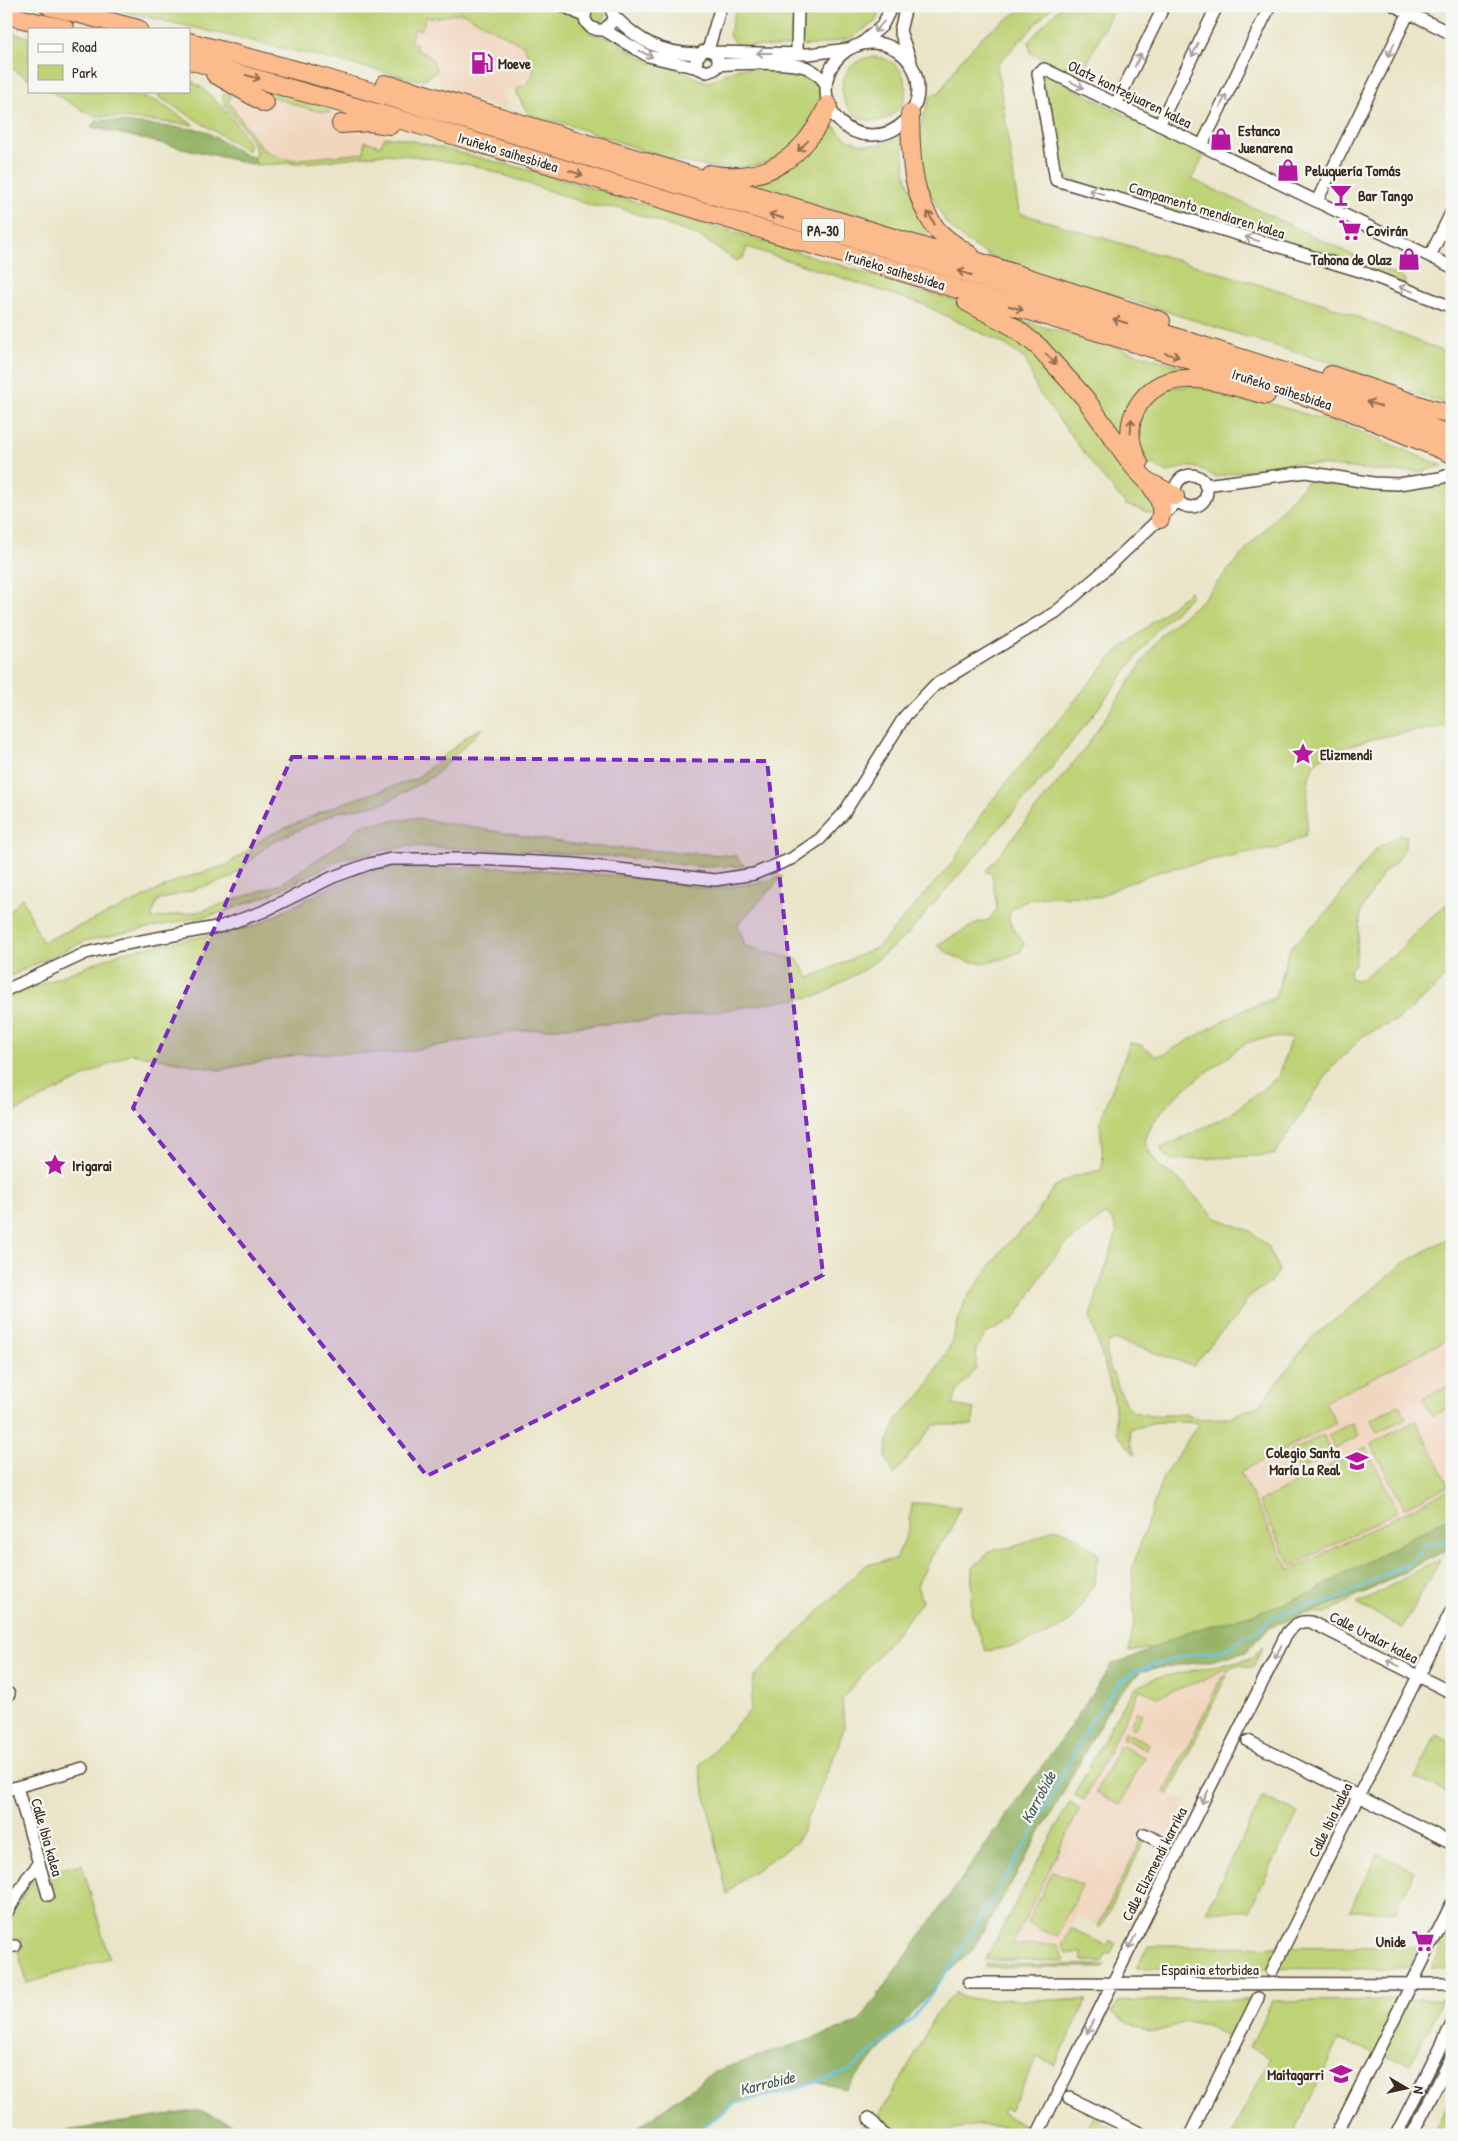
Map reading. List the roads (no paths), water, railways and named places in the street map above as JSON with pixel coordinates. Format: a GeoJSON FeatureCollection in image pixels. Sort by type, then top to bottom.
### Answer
{"type":"FeatureCollection","features":[{"type":"Feature","properties":{"kind":"highway"},"geometry":{"type":"LineString","coordinates":[[49,6],[134,28]]}},
{"type":"Feature","properties":{"kind":"highway"},"geometry":{"type":"LineString","coordinates":[[6,15],[61,28]]}},
{"type":"Feature","properties":{"kind":"highway","name":"Iruñeko saihesbidea"},"geometry":{"type":"LineString","coordinates":[[190,42],[491,127],[1147,328],[1328,386],[1449,444]]}},
{"type":"Feature","properties":{"kind":"highway"},"geometry":{"type":"LineString","coordinates":[[219,50],[246,49],[415,91],[943,253],[979,262],[1452,414]]}},
{"type":"Feature","properties":{"kind":"highway"},"geometry":{"type":"LineString","coordinates":[[193,61],[265,103]]}},
{"type":"Feature","properties":{"kind":"highway","name":"Iruñeko saihesbidea"},"geometry":{"type":"LineString","coordinates":[[193,61],[426,127],[1266,383],[1347,410],[1425,443],[1449,444]]}},
{"type":"Feature","properties":{"kind":"highway"},"geometry":{"type":"LineString","coordinates":[[656,165],[673,166],[720,176],[742,176],[771,168],[786,160],[808,142],[818,127],[828,105]]}},
{"type":"Feature","properties":{"kind":"highway"},"geometry":{"type":"LineString","coordinates":[[910,114],[911,165],[918,197],[938,230],[979,262]]}},
{"type":"Feature","properties":{"kind":"highway"},"geometry":{"type":"LineString","coordinates":[[341,124],[369,122],[400,127],[426,127]]}},
{"type":"Feature","properties":{"kind":"highway"},"geometry":{"type":"LineString","coordinates":[[831,251],[871,271],[961,299],[1014,327],[1039,347],[1084,397],[1162,502],[1163,509],[1160,519]]}},
{"type":"Feature","properties":{"kind":"highway"},"geometry":{"type":"LineString","coordinates":[[1179,497],[1148,474],[1139,463],[1131,444],[1130,421],[1141,399],[1156,385],[1169,380],[1188,378],[1227,385],[1425,443]]}},
{"type":"Feature","properties":{"kind":"highway"},"geometry":{"type":"LineString","coordinates":[[1396,397],[1449,444]]}},
{"type":"Feature","properties":{"kind":"highway"},"geometry":{"type":"LineString","coordinates":[[1149,484],[1179,497]]}},
{"type":"Feature","properties":{"kind":"street"},"geometry":{"type":"LineString","coordinates":[[564,6],[587,11],[586,21],[592,28],[604,30],[648,56],[711,72],[718,65],[766,64],[804,67],[817,73],[826,84]]}},
{"type":"Feature","properties":{"kind":"street"},"geometry":{"type":"LineString","coordinates":[[698,68],[696,64],[707,52],[720,6]]}},
{"type":"Feature","properties":{"kind":"street"},"geometry":{"type":"LineString","coordinates":[[783,6],[800,7],[797,48]]}},
{"type":"Feature","properties":{"kind":"street"},"geometry":{"type":"LineString","coordinates":[[861,44],[882,26],[892,6]]}},
{"type":"Feature","properties":{"kind":"street"},"geometry":{"type":"LineString","coordinates":[[848,49],[833,64],[826,84],[828,105],[843,124],[856,132],[871,135],[886,132],[899,126],[910,114],[916,100],[918,85],[900,31],[906,6]]}},
{"type":"Feature","properties":{"kind":"street"},"geometry":{"type":"LineString","coordinates":[[1116,104],[1164,6]]}},
{"type":"Feature","properties":{"kind":"street"},"geometry":{"type":"LineString","coordinates":[[1159,125],[1217,6]]}},
{"type":"Feature","properties":{"kind":"street"},"geometry":{"type":"LineString","coordinates":[[1202,145],[1270,6]]}},
{"type":"Feature","properties":{"kind":"street"},"geometry":{"type":"LineString","coordinates":[[1395,6],[1411,10],[1452,34]]}},
{"type":"Feature","properties":{"kind":"street"},"geometry":{"type":"LineString","coordinates":[[1316,201],[1411,10]]}},
{"type":"Feature","properties":{"kind":"street"},"geometry":{"type":"LineString","coordinates":[[604,30],[613,21],[612,11]]}},
{"type":"Feature","properties":{"kind":"street"},"geometry":{"type":"LineString","coordinates":[[612,11],[642,41],[674,52],[809,54],[848,49],[861,44],[877,43],[892,47],[905,57],[914,70]]}},
{"type":"Feature","properties":{"kind":"street"},"geometry":{"type":"LineString","coordinates":[[707,52],[718,60],[718,65]]}},
{"type":"Feature","properties":{"kind":"street","name":"Olatz kontzejuaren kalea"},"geometry":{"type":"LineString","coordinates":[[1038,73],[1044,69],[1452,267]]}},
{"type":"Feature","properties":{"kind":"street","name":"Campamento mendiaren kalea"},"geometry":{"type":"LineString","coordinates":[[1038,73],[1056,180],[1360,271],[1452,307]]}},
{"type":"Feature","properties":{"kind":"street"},"geometry":{"type":"LineString","coordinates":[[1430,256],[1452,211]]}},
{"type":"Feature","properties":{"kind":"street"},"geometry":{"type":"LineString","coordinates":[[1206,489],[1306,472],[1373,483],[1398,484],[1440,478],[1452,474]]}},
{"type":"Feature","properties":{"kind":"street"},"geometry":{"type":"LineString","coordinates":[[6,990],[86,953],[222,926],[262,912],[333,877],[369,864],[391,859],[477,859],[564,864],[715,880],[761,871],[791,859],[820,839],[844,813],[905,716],[935,685],[1056,612],[1139,540],[1160,519],[1179,497],[1183,477],[1190,475],[1197,477],[1206,489]]}},
{"type":"Feature","properties":{"kind":"street"},"geometry":{"type":"LineString","coordinates":[[1179,497],[1198,505],[1203,500],[1206,489]]}},
{"type":"Feature","properties":{"kind":"street"},"geometry":{"type":"LineString","coordinates":[[1139,540],[1179,497]]}},
{"type":"Feature","properties":{"kind":"street"},"geometry":{"type":"LineString","coordinates":[[1422,1670],[1452,1609]]}},
{"type":"Feature","properties":{"kind":"street","name":"Calle Uralar kalea"},"geometry":{"type":"LineString","coordinates":[[1310,1622],[1452,1693]]}},
{"type":"Feature","properties":{"kind":"street","name":"Calle Elizmendi karrika"},"geometry":{"type":"LineString","coordinates":[[1037,2135],[1287,1633],[1295,1624],[1310,1622]]}},
{"type":"Feature","properties":{"kind":"street","name":"Calle Ibia kalea"},"geometry":{"type":"LineString","coordinates":[[1272,1971],[1415,1682]]}},
{"type":"Feature","properties":{"kind":"street"},"geometry":{"type":"LineString","coordinates":[[1248,1741],[1452,1844]]}},
{"type":"Feature","properties":{"kind":"street"},"geometry":{"type":"LineString","coordinates":[[12,1788],[84,1768]]}},
{"type":"Feature","properties":{"kind":"street","name":"Calle Ibia kalea"},"geometry":{"type":"LineString","coordinates":[[12,1788],[39,1864],[48,1896]]}},
{"type":"Feature","properties":{"kind":"street","name":"Calle Elizmendi karrika"},"geometry":{"type":"LineString","coordinates":[[1144,1834],[1167,1846]]}},
{"type":"Feature","properties":{"kind":"street"},"geometry":{"type":"LineString","coordinates":[[6,1914],[27,1878],[39,1864]]}},
{"type":"Feature","properties":{"kind":"street"},"geometry":{"type":"LineString","coordinates":[[1336,2135],[1452,1903]]}},
{"type":"Feature","properties":{"kind":"street","name":"Espainia etorbidea"},"geometry":{"type":"LineString","coordinates":[[968,1983],[1452,1984]]}},
{"type":"Feature","properties":{"kind":"street"},"geometry":{"type":"LineString","coordinates":[[1190,2135],[1258,1998]]}},
{"type":"Feature","properties":{"kind":"street"},"geometry":{"type":"LineString","coordinates":[[1396,2135],[1452,2024]]}},
{"type":"Feature","properties":{"kind":"street"},"geometry":{"type":"LineString","coordinates":[[1412,2135],[1452,2056]]}},
{"type":"Feature","properties":{"kind":"street"},"geometry":{"type":"LineString","coordinates":[[1069,2098],[1144,2135]]}},
{"type":"Feature","properties":{"kind":"street"},"geometry":{"type":"LineString","coordinates":[[869,2118],[884,2135]]}},
{"type":"Feature","properties":{"kind":"waterway","name":"Karrobide"},"geometry":{"type":"LineString","coordinates":[[692,2135],[736,2103],[787,2092],[849,2071],[914,2017],[948,1971],[973,1931],[1023,1849],[1090,1723],[1119,1683],[1134,1672],[1157,1664],[1183,1656],[1223,1650],[1259,1629],[1273,1617],[1309,1605],[1334,1601],[1410,1563],[1425,1544],[1452,1541]]}},
{"type":"Feature","properties":{"kind":"place","name":"Moeve"},"geometry":{"type":"Point","coordinates":[482,63]}},
{"type":"Feature","properties":{"kind":"place","name":"Estanco Juenarena"},"geometry":{"type":"Point","coordinates":[1221,139]}},
{"type":"Feature","properties":{"kind":"place","name":"Peluquería Tomás"},"geometry":{"type":"Point","coordinates":[1288,170]}},
{"type":"Feature","properties":{"kind":"place","name":"Bar Tango"},"geometry":{"type":"Point","coordinates":[1341,195]}},
{"type":"Feature","properties":{"kind":"place","name":"Covirán"},"geometry":{"type":"Point","coordinates":[1350,230]}},
{"type":"Feature","properties":{"kind":"place","name":"Tahona de Olaz"},"geometry":{"type":"Point","coordinates":[1409,259]}},
{"type":"Feature","properties":{"kind":"place","name":"Elizmendi"},"geometry":{"type":"Point","coordinates":[1303,754]}},
{"type":"Feature","properties":{"kind":"place","name":"Irigarai"},"geometry":{"type":"Point","coordinates":[55,1165]}},
{"type":"Feature","properties":{"kind":"place","name":"Colegio Santa María La Real"},"geometry":{"type":"Point","coordinates":[1357,1461]}},
{"type":"Feature","properties":{"kind":"place","name":"Unide"},"geometry":{"type":"Point","coordinates":[1423,1941]}},
{"type":"Feature","properties":{"kind":"place","name":"Maitagarri"},"geometry":{"type":"Point","coordinates":[1341,2074]}}]}
